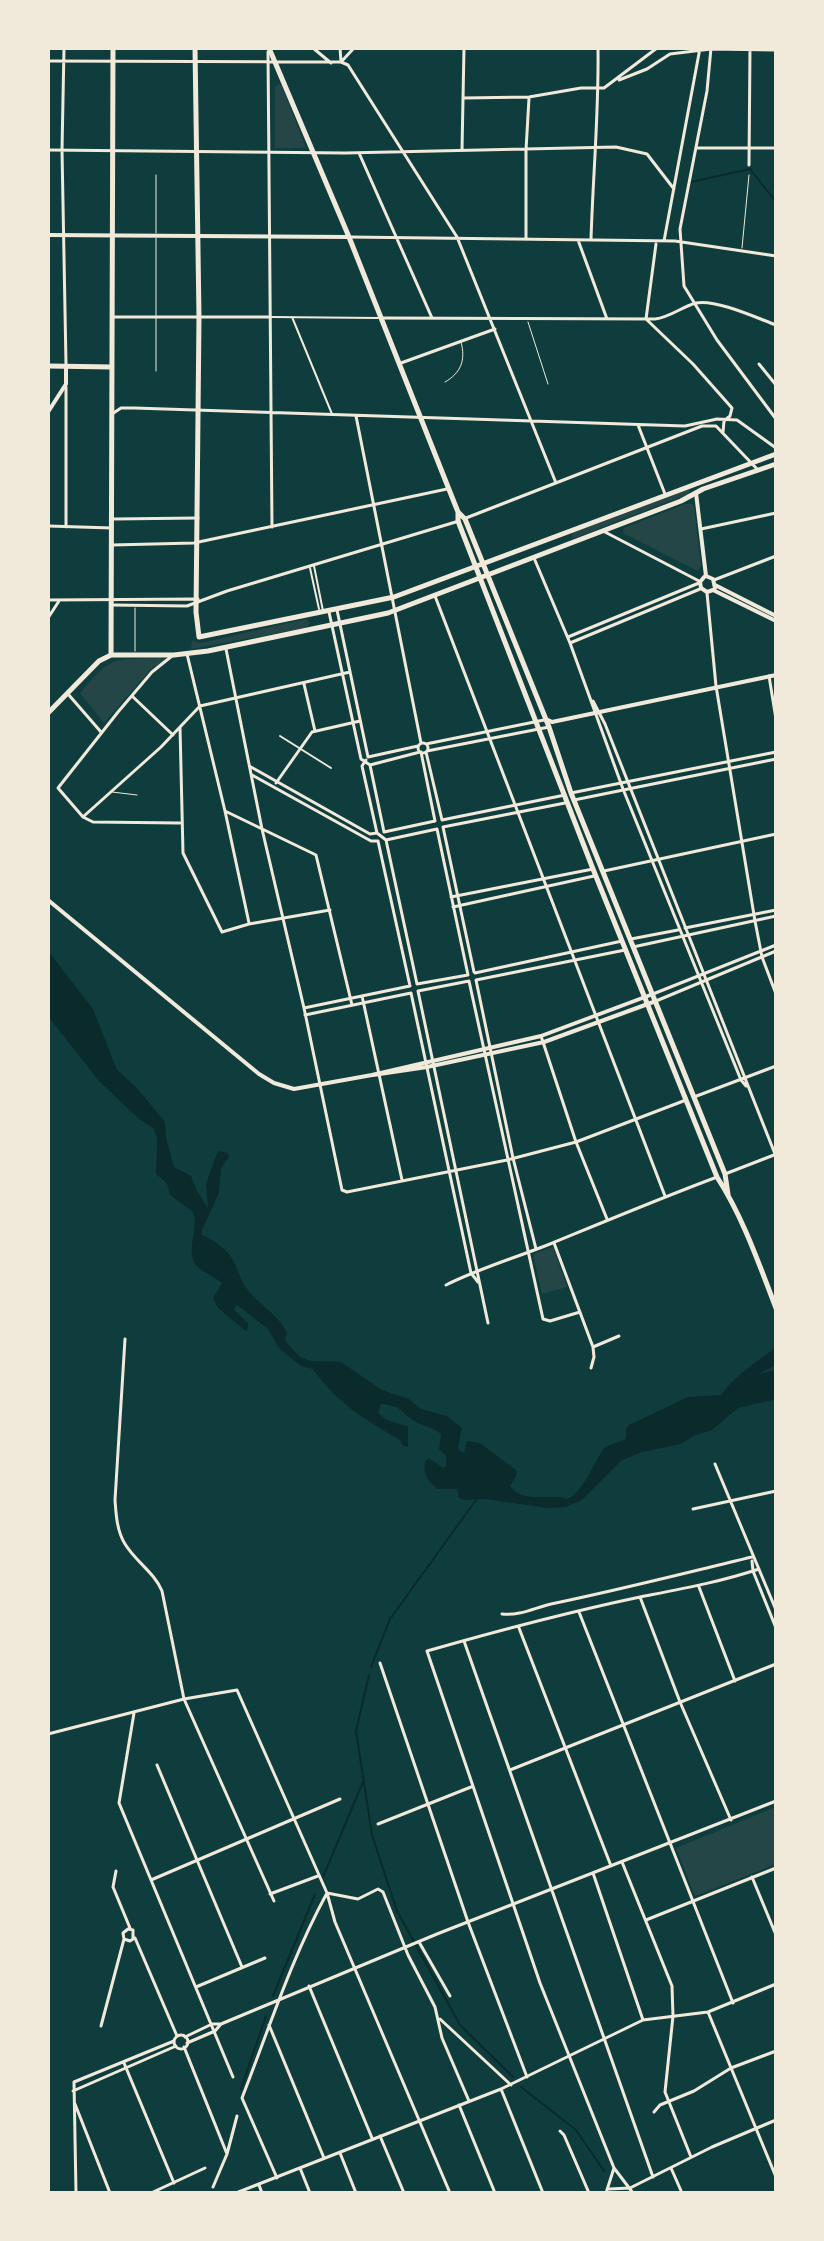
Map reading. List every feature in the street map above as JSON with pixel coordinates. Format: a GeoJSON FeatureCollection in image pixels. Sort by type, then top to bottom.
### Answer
{"type":"FeatureCollection","features":[{"type":"Feature","properties":{"kind":"main road"},"geometry":{"type":"LineString","coordinates":[[111,655],[113,48]]}},
{"type":"Feature","properties":{"kind":"main road"},"geometry":{"type":"LineString","coordinates":[[195,48],[199,317],[197,633],[202,638],[394,597],[776,451]]}},
{"type":"Feature","properties":{"kind":"main road"},"geometry":{"type":"LineString","coordinates":[[269,48],[382,318],[448,489],[458,512],[465,519],[549,723],[568,794]]}},
{"type":"Feature","properties":{"kind":"main road"},"geometry":{"type":"LineString","coordinates":[[48,366],[112,367]]}},
{"type":"Feature","properties":{"kind":"main road"},"geometry":{"type":"LineString","coordinates":[[48,713],[99,661],[111,655],[187,654],[397,610],[776,464]]}},
{"type":"Feature","properties":{"kind":"main road"},"geometry":{"type":"LineString","coordinates":[[458,512],[458,521],[540,729],[603,871],[725,1174],[728,1194]]}},
{"type":"Feature","properties":{"kind":"main road"},"geometry":{"type":"LineString","coordinates":[[306,616],[312,622],[309,629]]}},
{"type":"Feature","properties":{"kind":"main road"},"geometry":{"type":"LineString","coordinates":[[571,801],[593,869],[625,950],[717,1177],[752,1247],[776,1308]]}},
{"type":"Feature","properties":{"kind":"street"},"geometry":{"type":"LineString","coordinates":[[64,48],[62,150],[66,527]]}},
{"type":"Feature","properties":{"kind":"street"},"geometry":{"type":"LineString","coordinates":[[269,48],[272,527]]}},
{"type":"Feature","properties":{"kind":"street"},"geometry":{"type":"LineString","coordinates":[[313,48],[331,63]]}},
{"type":"Feature","properties":{"kind":"street"},"geometry":{"type":"LineString","coordinates":[[340,48],[341,62]]}},
{"type":"Feature","properties":{"kind":"street"},"geometry":{"type":"LineString","coordinates":[[341,62],[354,48]]}},
{"type":"Feature","properties":{"kind":"street"},"geometry":{"type":"LineString","coordinates":[[462,150],[464,48]]}},
{"type":"Feature","properties":{"kind":"street"},"geometry":{"type":"LineString","coordinates":[[591,239],[600,89],[598,48]]}},
{"type":"Feature","properties":{"kind":"street"},"geometry":{"type":"LineString","coordinates":[[615,81],[657,48]]}},
{"type":"Feature","properties":{"kind":"street"},"geometry":{"type":"LineString","coordinates":[[464,98],[529,97],[581,88],[600,89],[647,69],[665,55],[711,49],[776,50]]}},
{"type":"Feature","properties":{"kind":"street"},"geometry":{"type":"LineString","coordinates":[[711,49],[707,91],[679,241],[684,286],[717,340],[776,419]]}},
{"type":"Feature","properties":{"kind":"street"},"geometry":{"type":"LineString","coordinates":[[749,165],[750,49]]}},
{"type":"Feature","properties":{"kind":"street"},"geometry":{"type":"LineString","coordinates":[[663,242],[700,50]]}},
{"type":"Feature","properties":{"kind":"street"},"geometry":{"type":"LineString","coordinates":[[48,61],[195,64],[341,62],[348,65],[457,237],[556,483]]}},
{"type":"Feature","properties":{"kind":"street"},"geometry":{"type":"LineString","coordinates":[[268,85],[275,81],[285,84]]}},
{"type":"Feature","properties":{"kind":"street"},"geometry":{"type":"LineString","coordinates":[[526,238],[529,97]]}},
{"type":"Feature","properties":{"kind":"street"},"geometry":{"type":"LineString","coordinates":[[48,150],[312,153],[616,147],[647,154],[674,189]]}},
{"type":"Feature","properties":{"kind":"street"},"geometry":{"type":"LineString","coordinates":[[695,148],[776,148]]}},
{"type":"Feature","properties":{"kind":"street"},"geometry":{"type":"LineString","coordinates":[[358,152],[432,318]]}},
{"type":"Feature","properties":{"kind":"street"},"geometry":{"type":"LineString","coordinates":[[48,235],[679,241],[776,256]]}},
{"type":"Feature","properties":{"kind":"street"},"geometry":{"type":"LineString","coordinates":[[577,239],[607,319]]}},
{"type":"Feature","properties":{"kind":"street"},"geometry":{"type":"LineString","coordinates":[[646,319],[656,243]]}},
{"type":"Feature","properties":{"kind":"street"},"geometry":{"type":"LineString","coordinates":[[112,317],[646,319],[672,316],[700,303],[723,307],[776,325]]}},
{"type":"Feature","properties":{"kind":"street"},"geometry":{"type":"LineString","coordinates":[[292,317],[333,415]]}},
{"type":"Feature","properties":{"kind":"street"},"geometry":{"type":"LineString","coordinates":[[646,319],[693,364],[732,408],[723,432]]}},
{"type":"Feature","properties":{"kind":"street"},"geometry":{"type":"LineString","coordinates":[[400,363],[495,329]]}},
{"type":"Feature","properties":{"kind":"street"},"geometry":{"type":"LineString","coordinates":[[759,364],[776,385]]}},
{"type":"Feature","properties":{"kind":"street"},"geometry":{"type":"LineString","coordinates":[[48,412],[66,384]]}},
{"type":"Feature","properties":{"kind":"street"},"geometry":{"type":"LineString","coordinates":[[112,414],[127,408],[685,426],[726,419],[743,422],[776,451]]}},
{"type":"Feature","properties":{"kind":"street"},"geometry":{"type":"LineString","coordinates":[[356,416],[423,752],[459,905],[507,1160],[543,1319],[548,1322],[580,1312]]}},
{"type":"Feature","properties":{"kind":"street"},"geometry":{"type":"LineString","coordinates":[[638,425],[665,494]]}},
{"type":"Feature","properties":{"kind":"street"},"geometry":{"type":"LineString","coordinates":[[112,602],[135,606],[187,606],[198,600],[465,519],[702,426],[716,426],[758,470]]}},
{"type":"Feature","properties":{"kind":"street"},"geometry":{"type":"LineString","coordinates":[[694,483],[706,576],[713,587],[716,686],[729,768],[760,952],[776,994]]}},
{"type":"Feature","properties":{"kind":"street"},"geometry":{"type":"LineString","coordinates":[[112,545],[197,543],[448,489]]}},
{"type":"Feature","properties":{"kind":"street"},"geometry":{"type":"LineString","coordinates":[[700,529],[776,513]]}},
{"type":"Feature","properties":{"kind":"street"},"geometry":{"type":"LineString","coordinates":[[112,519],[198,518]]}},
{"type":"Feature","properties":{"kind":"street"},"geometry":{"type":"LineString","coordinates":[[48,526],[112,528]]}},
{"type":"Feature","properties":{"kind":"street"},"geometry":{"type":"LineString","coordinates":[[603,531],[700,584],[713,587],[776,618]]}},
{"type":"Feature","properties":{"kind":"street"},"geometry":{"type":"LineString","coordinates":[[713,587],[776,556]]}},
{"type":"Feature","properties":{"kind":"street"},"geometry":{"type":"LineString","coordinates":[[534,558],[688,935],[701,975]]}},
{"type":"Feature","properties":{"kind":"street"},"geometry":{"type":"LineString","coordinates":[[312,567],[324,613],[331,624],[382,835],[414,988],[426,1064],[471,1273],[478,1282]]}},
{"type":"Feature","properties":{"kind":"street"},"geometry":{"type":"LineString","coordinates":[[570,643],[700,584],[706,576]]}},
{"type":"Feature","properties":{"kind":"street"},"geometry":{"type":"LineString","coordinates":[[568,637],[700,584]]}},
{"type":"Feature","properties":{"kind":"street"},"geometry":{"type":"LineString","coordinates":[[435,596],[665,1196]]}},
{"type":"Feature","properties":{"kind":"street"},"geometry":{"type":"LineString","coordinates":[[48,600],[198,600]]}},
{"type":"Feature","properties":{"kind":"street"},"geometry":{"type":"LineString","coordinates":[[48,618],[59,600]]}},
{"type":"Feature","properties":{"kind":"street"},"geometry":{"type":"LineString","coordinates":[[337,610],[382,835]]}},
{"type":"Feature","properties":{"kind":"street"},"geometry":{"type":"LineString","coordinates":[[225,647],[262,829],[304,1008],[339,1188],[347,1192],[507,1160],[576,1142],[686,1100]]}},
{"type":"Feature","properties":{"kind":"street"},"geometry":{"type":"LineString","coordinates":[[187,654],[249,924]]}},
{"type":"Feature","properties":{"kind":"street"},"geometry":{"type":"LineString","coordinates":[[174,655],[152,672],[59,785],[60,794],[83,817],[97,822],[180,823]]}},
{"type":"Feature","properties":{"kind":"street"},"geometry":{"type":"LineString","coordinates":[[83,817],[173,735],[200,706],[350,672]]}},
{"type":"Feature","properties":{"kind":"street"},"geometry":{"type":"LineString","coordinates":[[365,762],[540,729],[549,723],[597,712],[776,675]]}},
{"type":"Feature","properties":{"kind":"street"},"geometry":{"type":"LineString","coordinates":[[769,676],[776,719]]}},
{"type":"Feature","properties":{"kind":"street"},"geometry":{"type":"LineString","coordinates":[[304,683],[315,731]]}},
{"type":"Feature","properties":{"kind":"street"},"geometry":{"type":"LineString","coordinates":[[68,694],[101,732]]}},
{"type":"Feature","properties":{"kind":"street"},"geometry":{"type":"LineString","coordinates":[[132,696],[173,735]]}},
{"type":"Feature","properties":{"kind":"street"},"geometry":{"type":"LineString","coordinates":[[276,784],[315,731],[360,721]]}},
{"type":"Feature","properties":{"kind":"street"},"geometry":{"type":"LineString","coordinates":[[365,762],[422,744],[537,721],[549,723]]}},
{"type":"Feature","properties":{"kind":"street"},"geometry":{"type":"LineString","coordinates":[[180,727],[180,823],[184,857],[222,932],[249,924],[330,910]]}},
{"type":"Feature","properties":{"kind":"street"},"geometry":{"type":"LineString","coordinates":[[280,736],[331,768]]}},
{"type":"Feature","properties":{"kind":"street"},"geometry":{"type":"LineString","coordinates":[[422,744],[423,752]]}},
{"type":"Feature","properties":{"kind":"street"},"geometry":{"type":"LineString","coordinates":[[488,1323],[433,1063],[378,841],[382,835],[776,752]]}},
{"type":"Feature","properties":{"kind":"street"},"geometry":{"type":"LineString","coordinates":[[252,775],[276,784],[370,834],[382,835],[517,812],[776,759]]}},
{"type":"Feature","properties":{"kind":"street"},"geometry":{"type":"LineString","coordinates":[[251,767],[371,841],[378,841]]}},
{"type":"Feature","properties":{"kind":"street"},"geometry":{"type":"LineString","coordinates":[[225,811],[315,853],[352,1005]]}},
{"type":"Feature","properties":{"kind":"street"},"geometry":{"type":"LineString","coordinates":[[439,824],[453,907],[472,977]]}},
{"type":"Feature","properties":{"kind":"street"},"geometry":{"type":"LineString","coordinates":[[603,871],[776,834]]}},
{"type":"Feature","properties":{"kind":"street"},"geometry":{"type":"LineString","coordinates":[[655,858],[682,937],[704,980],[775,1154],[725,1174]]}},
{"type":"Feature","properties":{"kind":"street"},"geometry":{"type":"LineString","coordinates":[[451,897],[593,869]]}},
{"type":"Feature","properties":{"kind":"street"},"geometry":{"type":"LineString","coordinates":[[453,907],[596,876]]}},
{"type":"Feature","properties":{"kind":"street"},"geometry":{"type":"LineString","coordinates":[[48,900],[266,1080],[294,1089],[543,1039],[647,1000],[776,945]]}},
{"type":"Feature","properties":{"kind":"street"},"geometry":{"type":"LineString","coordinates":[[631,939],[776,910]]}},
{"type":"Feature","properties":{"kind":"street"},"geometry":{"type":"LineString","coordinates":[[633,947],[776,916]]}},
{"type":"Feature","properties":{"kind":"street"},"geometry":{"type":"LineString","coordinates":[[472,977],[622,941]]}},
{"type":"Feature","properties":{"kind":"street"},"geometry":{"type":"LineString","coordinates":[[304,1008],[625,950]]}},
{"type":"Feature","properties":{"kind":"street"},"geometry":{"type":"LineString","coordinates":[[654,997],[776,951]]}},
{"type":"Feature","properties":{"kind":"street"},"geometry":{"type":"LineString","coordinates":[[305,1015],[364,1003],[414,988]]}},
{"type":"Feature","properties":{"kind":"street"},"geometry":{"type":"LineString","coordinates":[[362,996],[403,1180]]}},
{"type":"Feature","properties":{"kind":"street"},"geometry":{"type":"LineString","coordinates":[[543,1039],[576,1142],[607,1219]]}},
{"type":"Feature","properties":{"kind":"street"},"geometry":{"type":"LineString","coordinates":[[487,1052],[536,1249]]}},
{"type":"Feature","properties":{"kind":"street"},"geometry":{"type":"LineString","coordinates":[[694,1097],[776,1066]]}},
{"type":"Feature","properties":{"kind":"street"},"geometry":{"type":"LineString","coordinates":[[446,1285],[477,1270],[554,1243],[717,1177]]}},
{"type":"Feature","properties":{"kind":"street"},"geometry":{"type":"LineString","coordinates":[[554,1243],[593,1347],[591,1368]]}},
{"type":"Feature","properties":{"kind":"street"},"geometry":{"type":"LineString","coordinates":[[593,1347],[619,1336]]}},
{"type":"Feature","properties":{"kind":"street"},"geometry":{"type":"LineString","coordinates":[[125,1339],[116,1521],[125,1545],[154,1576],[162,1591],[184,1699],[274,1901]]}},
{"type":"Feature","properties":{"kind":"street"},"geometry":{"type":"LineString","coordinates":[[715,1464],[776,1610]]}},
{"type":"Feature","properties":{"kind":"street"},"geometry":{"type":"LineString","coordinates":[[693,1509],[776,1491]]}},
{"type":"Feature","properties":{"kind":"street"},"geometry":{"type":"LineString","coordinates":[[752,1557],[753,1571],[776,1628]]}},
{"type":"Feature","properties":{"kind":"street"},"geometry":{"type":"LineString","coordinates":[[502,1614],[511,1615],[629,1589],[661,1577],[688,1574],[752,1557]]}},
{"type":"Feature","properties":{"kind":"street"},"geometry":{"type":"LineString","coordinates":[[633,2193],[614,2168],[540,1983],[427,1651],[640,1597],[699,1587],[759,1569]]}},
{"type":"Feature","properties":{"kind":"street"},"geometry":{"type":"LineString","coordinates":[[699,1587],[735,1681]]}},
{"type":"Feature","properties":{"kind":"street"},"geometry":{"type":"LineString","coordinates":[[640,1597],[680,1702],[731,1820]]}},
{"type":"Feature","properties":{"kind":"street"},"geometry":{"type":"LineString","coordinates":[[579,1612],[733,2003]]}},
{"type":"Feature","properties":{"kind":"street"},"geometry":{"type":"LineString","coordinates":[[519,1628],[611,1866]]}},
{"type":"Feature","properties":{"kind":"street"},"geometry":{"type":"LineString","coordinates":[[464,1641],[653,2177]]}},
{"type":"Feature","properties":{"kind":"street"},"geometry":{"type":"LineString","coordinates":[[380,1663],[468,1922],[527,2077]]}},
{"type":"Feature","properties":{"kind":"street"},"geometry":{"type":"LineString","coordinates":[[510,1770],[776,1664]]}},
{"type":"Feature","properties":{"kind":"street"},"geometry":{"type":"LineString","coordinates":[[48,1734],[184,1699],[237,1690],[327,1893],[335,1922],[450,2193]]}},
{"type":"Feature","properties":{"kind":"street"},"geometry":{"type":"LineString","coordinates":[[134,1712],[119,1803],[233,2077]]}},
{"type":"Feature","properties":{"kind":"street"},"geometry":{"type":"LineString","coordinates":[[157,1765],[242,1967]]}},
{"type":"Feature","properties":{"kind":"street"},"geometry":{"type":"LineString","coordinates":[[378,1824],[473,1786]]}},
{"type":"Feature","properties":{"kind":"street"},"geometry":{"type":"LineString","coordinates":[[151,1880],[340,1799]]}},
{"type":"Feature","properties":{"kind":"street"},"geometry":{"type":"LineString","coordinates":[[177,2036],[185,2037],[212,2024],[221,2024],[418,1942],[776,1801]]}},
{"type":"Feature","properties":{"kind":"street"},"geometry":{"type":"LineString","coordinates":[[622,1862],[670,1979],[673,2016],[665,2081],[668,2101],[691,2157]]}},
{"type":"Feature","properties":{"kind":"street"},"geometry":{"type":"LineString","coordinates":[[646,1920],[776,1868]]}},
{"type":"Feature","properties":{"kind":"street"},"geometry":{"type":"LineString","coordinates":[[116,1871],[113,1887],[130,1929],[135,1932],[177,2036],[175,2044]]}},
{"type":"Feature","properties":{"kind":"street"},"geometry":{"type":"LineString","coordinates":[[593,1873],[643,2020]]}},
{"type":"Feature","properties":{"kind":"street"},"geometry":{"type":"LineString","coordinates":[[270,1894],[318,1876]]}},
{"type":"Feature","properties":{"kind":"street"},"geometry":{"type":"LineString","coordinates":[[752,1877],[776,1935]]}},
{"type":"Feature","properties":{"kind":"street"},"geometry":{"type":"LineString","coordinates":[[327,1893],[358,1899],[380,1890],[431,1997],[442,2038],[469,2101]]}},
{"type":"Feature","properties":{"kind":"street"},"geometry":{"type":"LineString","coordinates":[[277,2178],[242,2098],[278,2000],[308,1928],[327,1893]]}},
{"type":"Feature","properties":{"kind":"street"},"geometry":{"type":"LineString","coordinates":[[101,2026],[123,1933],[130,1929]]}},
{"type":"Feature","properties":{"kind":"street"},"geometry":{"type":"LineString","coordinates":[[124,1939],[130,1941],[135,1938]]}},
{"type":"Feature","properties":{"kind":"street"},"geometry":{"type":"LineString","coordinates":[[418,1942],[450,1996]]}},
{"type":"Feature","properties":{"kind":"street"},"geometry":{"type":"LineString","coordinates":[[196,1987],[265,1958]]}},
{"type":"Feature","properties":{"kind":"street"},"geometry":{"type":"LineString","coordinates":[[236,2193],[511,2085],[643,2020],[708,2012],[776,1984]]}},
{"type":"Feature","properties":{"kind":"street"},"geometry":{"type":"LineString","coordinates":[[309,1986],[373,2139]]}},
{"type":"Feature","properties":{"kind":"street"},"geometry":{"type":"LineString","coordinates":[[708,2012],[776,2177]]}},
{"type":"Feature","properties":{"kind":"street"},"geometry":{"type":"LineString","coordinates":[[438,2018],[511,2085]]}},
{"type":"Feature","properties":{"kind":"street"},"geometry":{"type":"LineString","coordinates":[[76,2193],[73,2091],[175,2044],[186,2045],[215,2031],[221,2024]]}},
{"type":"Feature","properties":{"kind":"street"},"geometry":{"type":"LineString","coordinates":[[269,2025],[324,2159]]}},
{"type":"Feature","properties":{"kind":"street"},"geometry":{"type":"LineString","coordinates":[[185,2037],[227,2154]]}},
{"type":"Feature","properties":{"kind":"street"},"geometry":{"type":"LineString","coordinates":[[654,2112],[660,2105],[709,2083],[731,2068],[776,2051]]}},
{"type":"Feature","properties":{"kind":"street"},"geometry":{"type":"LineString","coordinates":[[126,2065],[174,2183]]}},
{"type":"Feature","properties":{"kind":"street"},"geometry":{"type":"LineString","coordinates":[[501,2089],[543,2193]]}},
{"type":"Feature","properties":{"kind":"street"},"geometry":{"type":"LineString","coordinates":[[73,2100],[110,2193]]}},
{"type":"Feature","properties":{"kind":"street"},"geometry":{"type":"LineString","coordinates":[[459,2105],[495,2193]]}},
{"type":"Feature","properties":{"kind":"street"},"geometry":{"type":"LineString","coordinates":[[213,2187],[227,2154],[237,2116]]}},
{"type":"Feature","properties":{"kind":"street"},"geometry":{"type":"LineString","coordinates":[[614,2168],[608,2191],[630,2188],[776,2120]]}},
{"type":"Feature","properties":{"kind":"street"},"geometry":{"type":"LineString","coordinates":[[560,2131],[589,2193]]}},
{"type":"Feature","properties":{"kind":"street"},"geometry":{"type":"LineString","coordinates":[[380,2136],[404,2193]]}},
{"type":"Feature","properties":{"kind":"street"},"geometry":{"type":"LineString","coordinates":[[340,2153],[356,2193]]}},
{"type":"Feature","properties":{"kind":"street"},"geometry":{"type":"LineString","coordinates":[[151,2193],[205,2168]]}},
{"type":"Feature","properties":{"kind":"street"},"geometry":{"type":"LineString","coordinates":[[300,2168],[310,2193]]}},
{"type":"Feature","properties":{"kind":"street"},"geometry":{"type":"LineString","coordinates":[[671,2168],[682,2193]]}},
{"type":"Feature","properties":{"kind":"street"},"geometry":{"type":"LineString","coordinates":[[259,2185],[262,2193]]}},
{"type":"Feature","properties":{"kind":"lane"},"geometry":{"type":"LineString","coordinates":[[156,175],[156,371]]}},
{"type":"Feature","properties":{"kind":"lane"},"geometry":{"type":"LineString","coordinates":[[742,251],[749,175]]}},
{"type":"Feature","properties":{"kind":"lane"},"geometry":{"type":"LineString","coordinates":[[527,317],[548,384]]}},
{"type":"Feature","properties":{"kind":"lane"},"geometry":{"type":"LineString","coordinates":[[445,382],[463,363],[465,354],[461,341]]}},
{"type":"Feature","properties":{"kind":"lane"},"geometry":{"type":"LineString","coordinates":[[135,606],[135,655]]}},
{"type":"Feature","properties":{"kind":"lane"},"geometry":{"type":"LineString","coordinates":[[112,792],[137,795]]}},
{"type":"Feature","properties":{"kind":"shaded area"},"geometry":{"type":"Polygon","coordinates":[[[279,84],[306,148],[275,148],[275,87],[279,84]]]}},
{"type":"Feature","properties":{"kind":"shaded area"},"geometry":{"type":"Polygon","coordinates":[[[690,488],[689,494],[572,539],[572,532],[690,488]]]}},
{"type":"Feature","properties":{"kind":"shaded area"},"geometry":{"type":"Polygon","coordinates":[[[685,504],[694,507],[701,565],[698,571],[623,533],[624,528],[685,504]]]}},
{"type":"Feature","properties":{"kind":"shaded area"},"geometry":{"type":"Polygon","coordinates":[[[306,619],[310,623],[306,628],[191,649],[192,641],[201,643],[306,619]]]}},
{"type":"Feature","properties":{"kind":"shaded area"},"geometry":{"type":"Polygon","coordinates":[[[122,660],[167,660],[162,666],[153,667],[104,723],[80,693],[107,665],[122,660]]]}},
{"type":"Feature","properties":{"kind":"shaded area"},"geometry":{"type":"Polygon","coordinates":[[[48,951],[93,1009],[117,1070],[136,1087],[165,1122],[174,1167],[191,1176],[208,1208],[206,1184],[218,1151],[228,1153],[229,1157],[221,1168],[219,1193],[202,1235],[227,1252],[245,1286],[287,1332],[285,1341],[300,1357],[310,1361],[341,1362],[382,1390],[409,1399],[421,1409],[447,1416],[462,1428],[460,1451],[464,1453],[467,1441],[480,1443],[516,1470],[510,1486],[515,1491],[522,1495],[568,1499],[584,1482],[605,1447],[626,1439],[629,1425],[688,1397],[721,1395],[740,1375],[776,1347],[776,1365],[758,1374],[776,1370],[776,1399],[738,1408],[712,1430],[681,1444],[642,1452],[622,1460],[582,1500],[566,1507],[548,1508],[485,1499],[464,1500],[459,1498],[457,1489],[437,1489],[426,1476],[425,1461],[429,1458],[443,1468],[446,1466],[446,1456],[439,1449],[441,1434],[416,1422],[398,1408],[381,1404],[378,1413],[381,1416],[408,1426],[408,1447],[403,1446],[400,1440],[341,1401],[313,1369],[301,1366],[279,1348],[268,1329],[240,1307],[236,1305],[234,1310],[248,1323],[247,1332],[218,1308],[213,1298],[222,1283],[200,1269],[192,1257],[193,1212],[170,1195],[167,1183],[156,1174],[157,1137],[153,1128],[139,1119],[99,1081],[48,1016],[48,951]]]}},
{"type":"Feature","properties":{"kind":"shaded area"},"geometry":{"type":"Polygon","coordinates":[[[553,1247],[567,1287],[542,1294],[533,1254],[553,1247]]]}},
{"type":"Feature","properties":{"kind":"shaded area"},"geometry":{"type":"Polygon","coordinates":[[[776,1807],[776,1864],[695,1896],[676,1848],[776,1807]]]}},
{"type":"Feature","properties":{"kind":"waterway"},"geometry":{"type":"LineString","coordinates":[[691,182],[750,169],[776,202]]}},
{"type":"Feature","properties":{"kind":"waterway"},"geometry":{"type":"LineString","coordinates":[[371,1667],[390,1619],[476,1500]]}},
{"type":"Feature","properties":{"kind":"waterway"},"geometry":{"type":"LineString","coordinates":[[369,1675],[356,1731],[372,1835],[397,1911],[460,2025],[513,2077]]}},
{"type":"Feature","properties":{"kind":"waterway"},"geometry":{"type":"LineString","coordinates":[[323,1877],[363,1782]]}},
{"type":"Feature","properties":{"kind":"waterway"},"geometry":{"type":"LineString","coordinates":[[273,1996],[315,1894]]}},
{"type":"Feature","properties":{"kind":"waterway"},"geometry":{"type":"LineString","coordinates":[[241,2089],[266,2016]]}},
{"type":"Feature","properties":{"kind":"waterway"},"geometry":{"type":"LineString","coordinates":[[521,2087],[576,2130],[604,2171]]}}]}
